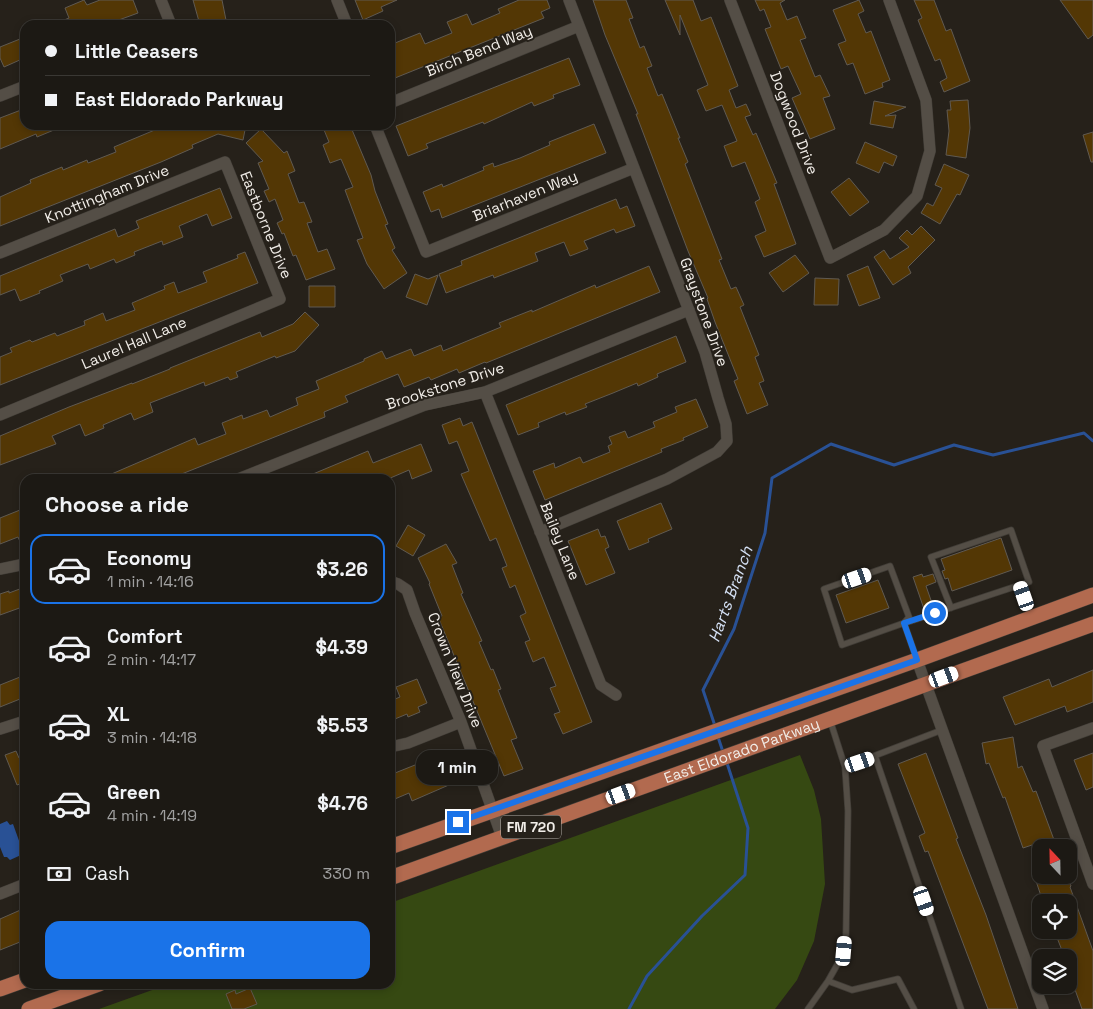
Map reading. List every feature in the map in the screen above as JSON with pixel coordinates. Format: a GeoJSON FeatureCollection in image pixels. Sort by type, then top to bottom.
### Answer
{"type":"FeatureCollection","features":[{"type":"Feature","properties":{"kind":"main road","name":"East Eldorado Parkway"},"geometry":{"type":"LineString","coordinates":[[395,845],[917,660],[1093,595]]}},
{"type":"Feature","properties":{"kind":"main road","name":"East Eldorado Parkway"},"geometry":{"type":"LineString","coordinates":[[395,876],[1093,624]]}},
{"type":"Feature","properties":{"kind":"main road"},"geometry":{"type":"LineString","coordinates":[[0,989],[20,982]]}},
{"type":"Feature","properties":{"kind":"main road"},"geometry":{"type":"LineString","coordinates":[[29,1009],[85,989]]}},
{"type":"Feature","properties":{"kind":"street"},"geometry":{"type":"LineString","coordinates":[[162,0],[169,20]]}},
{"type":"Feature","properties":{"kind":"street"},"geometry":{"type":"LineString","coordinates":[[337,0],[345,20]]}},
{"type":"Feature","properties":{"kind":"street","name":"Graystone Drive"},"geometry":{"type":"LineString","coordinates":[[540,532],[668,479],[717,452],[727,441],[726,424],[705,352],[569,0]]}},
{"type":"Feature","properties":{"kind":"street","name":"Dogwood Drive"},"geometry":{"type":"LineString","coordinates":[[730,0],[830,258],[884,230],[917,196],[930,151],[926,100],[889,0]]}},
{"type":"Feature","properties":{"kind":"street","name":"Birch Bend Way"},"geometry":{"type":"LineString","coordinates":[[395,101],[579,26]]}},
{"type":"Feature","properties":{"kind":"street"},"geometry":{"type":"LineString","coordinates":[[0,96],[20,88]]}},
{"type":"Feature","properties":{"kind":"street","name":"Briarhaven Way"},"geometry":{"type":"LineString","coordinates":[[377,130],[426,252],[634,168]]}},
{"type":"Feature","properties":{"kind":"street","name":"Knottingham Drive"},"geometry":{"type":"LineString","coordinates":[[0,253],[225,162]]}},
{"type":"Feature","properties":{"kind":"street","name":"Eastborne Drive"},"geometry":{"type":"LineString","coordinates":[[225,162],[280,299]]}},
{"type":"Feature","properties":{"kind":"street","name":"Laurel Hall Lane"},"geometry":{"type":"LineString","coordinates":[[0,415],[280,299]]}},
{"type":"Feature","properties":{"kind":"street","name":"Brookstone Drive"},"geometry":{"type":"LineString","coordinates":[[251,474],[425,405],[485,392],[689,310]]}},
{"type":"Feature","properties":{"kind":"street","name":"Bailey Lane"},"geometry":{"type":"LineString","coordinates":[[485,392],[601,685],[616,695]]}},
{"type":"Feature","properties":{"kind":"street"},"geometry":{"type":"LineString","coordinates":[[0,569],[20,565]]}},
{"type":"Feature","properties":{"kind":"street","name":"Crown View Drive"},"geometry":{"type":"LineString","coordinates":[[395,583],[407,590],[461,722],[502,837]]}},
{"type":"Feature","properties":{"kind":"street"},"geometry":{"type":"LineString","coordinates":[[917,660],[1043,1009]]}},
{"type":"Feature","properties":{"kind":"street"},"geometry":{"type":"LineString","coordinates":[[395,746],[408,743],[461,722]]}},
{"type":"Feature","properties":{"kind":"street"},"geometry":{"type":"LineString","coordinates":[[0,729],[20,723]]}},
{"type":"Feature","properties":{"kind":"street"},"geometry":{"type":"LineString","coordinates":[[1093,728],[1043,746],[1093,882]]}},
{"type":"Feature","properties":{"kind":"street"},"geometry":{"type":"LineString","coordinates":[[0,894],[20,886]]}},
{"type":"Feature","properties":{"kind":"lane"},"geometry":{"type":"LineString","coordinates":[[904,623],[909,617],[890,566],[824,589],[842,645],[1029,582],[1011,530],[931,557],[951,608]]}},
{"type":"Feature","properties":{"kind":"lane"},"geometry":{"type":"LineString","coordinates":[[1020,585],[1031,617]]}},
{"type":"Feature","properties":{"kind":"lane"},"geometry":{"type":"LineString","coordinates":[[904,623],[917,660]]}},
{"type":"Feature","properties":{"kind":"lane"},"geometry":{"type":"LineString","coordinates":[[808,1009],[828,981],[844,951],[846,933],[848,810],[845,767],[830,720]]}},
{"type":"Feature","properties":{"kind":"lane"},"geometry":{"type":"LineString","coordinates":[[845,767],[942,730]]}},
{"type":"Feature","properties":{"kind":"lane"},"geometry":{"type":"LineString","coordinates":[[875,756],[961,1009]]}},
{"type":"Feature","properties":{"kind":"lane"},"geometry":{"type":"LineString","coordinates":[[828,981],[852,990],[898,979],[914,1009]]}},
{"type":"Feature","properties":{"kind":"green space"},"geometry":{"type":"Polygon","coordinates":[[[800,755],[814,790],[821,819],[825,884],[814,941],[797,980],[775,1009],[99,1009],[155,989],[395,989],[395,901],[800,755]]]}},
{"type":"Feature","properties":{"kind":"water"},"geometry":{"type":"Polygon","coordinates":[[[7,821],[10,825],[13,824],[20,843],[20,855],[10,860],[4,857],[0,847],[0,824],[7,821]]]}},
{"type":"Feature","properties":{"kind":"building"},"geometry":{"type":"Polygon","coordinates":[[[84,0],[87,5],[100,0],[133,0],[138,13],[119,20],[64,20],[69,18],[65,8],[84,0]]]}},
{"type":"Feature","properties":{"kind":"building"},"geometry":{"type":"Polygon","coordinates":[[[193,0],[222,0],[226,20],[199,20],[193,0]]]}},
{"type":"Feature","properties":{"kind":"building"},"geometry":{"type":"Polygon","coordinates":[[[355,0],[397,0],[381,7],[383,11],[363,20],[355,0]]]}},
{"type":"Feature","properties":{"kind":"building"},"geometry":{"type":"Polygon","coordinates":[[[519,0],[547,0],[550,8],[541,12],[544,18],[395,78],[395,43],[420,33],[425,44],[452,33],[447,22],[467,14],[472,25],[500,13],[498,9],[519,0]]]}},
{"type":"Feature","properties":{"kind":"building"},"geometry":{"type":"Polygon","coordinates":[[[593,0],[626,0],[633,18],[629,19],[640,48],[644,46],[652,66],[647,68],[658,96],[662,94],[680,138],[678,138],[688,162],[685,164],[722,259],[719,260],[731,289],[736,287],[744,305],[740,307],[759,355],[755,357],[764,381],[759,383],[768,405],[747,414],[734,381],[738,379],[715,322],[708,298],[688,251],[636,114],[638,114],[605,35],[593,0]]]}},
{"type":"Feature","properties":{"kind":"building"},"geometry":{"type":"Polygon","coordinates":[[[665,0],[693,0],[701,21],[711,17],[738,86],[729,90],[736,108],[746,104],[751,115],[745,117],[753,135],[756,133],[777,183],[774,184],[796,244],[764,257],[755,236],[766,231],[755,202],[760,199],[745,162],[732,167],[724,146],[737,141],[722,105],[706,111],[697,90],[708,85],[680,15],[680,35],[665,0]]]}},
{"type":"Feature","properties":{"kind":"building"},"geometry":{"type":"Polygon","coordinates":[[[755,0],[785,0],[780,3],[787,20],[797,16],[806,38],[800,40],[815,77],[820,75],[830,96],[823,98],[835,129],[810,139],[792,98],[801,94],[788,66],[781,69],[765,29],[771,27],[764,9],[760,11],[755,0]]]}},
{"type":"Feature","properties":{"kind":"building"},"geometry":{"type":"Polygon","coordinates":[[[859,0],[864,11],[858,14],[866,33],[871,31],[890,80],[882,83],[883,87],[865,94],[853,63],[847,65],[838,44],[846,41],[833,10],[859,0]]]}},
{"type":"Feature","properties":{"kind":"building"},"geometry":{"type":"Polygon","coordinates":[[[914,0],[934,0],[946,31],[951,29],[970,81],[944,92],[940,82],[947,78],[940,59],[935,61],[918,20],[922,18],[914,0]]]}},
{"type":"Feature","properties":{"kind":"building"},"geometry":{"type":"Polygon","coordinates":[[[1060,0],[1093,0],[1093,35],[1088,39],[1060,0]]]}},
{"type":"Feature","properties":{"kind":"building"},"geometry":{"type":"Polygon","coordinates":[[[20,39],[20,60],[4,67],[0,58],[0,47],[20,39]]]}},
{"type":"Feature","properties":{"kind":"building"},"geometry":{"type":"Polygon","coordinates":[[[569,58],[580,85],[553,95],[554,98],[534,106],[532,102],[484,124],[483,122],[426,144],[428,148],[408,156],[396,126],[569,58]]]}},
{"type":"Feature","properties":{"kind":"building"},"geometry":{"type":"Polygon","coordinates":[[[968,100],[970,128],[966,158],[946,155],[949,131],[947,110],[951,110],[950,101],[968,100]]]}},
{"type":"Feature","properties":{"kind":"building"},"geometry":{"type":"Polygon","coordinates":[[[874,101],[906,107],[885,116],[896,115],[893,128],[870,124],[874,101]]]}},
{"type":"Feature","properties":{"kind":"building"},"geometry":{"type":"Polygon","coordinates":[[[20,110],[20,130],[54,130],[37,137],[36,134],[0,149],[0,118],[20,110]]]}},
{"type":"Feature","properties":{"kind":"building"},"geometry":{"type":"Polygon","coordinates":[[[594,124],[606,153],[442,218],[439,209],[431,212],[423,192],[442,184],[443,187],[484,170],[483,167],[493,163],[494,167],[520,158],[550,145],[549,142],[594,124]]]}},
{"type":"Feature","properties":{"kind":"building"},"geometry":{"type":"Polygon","coordinates":[[[155,130],[245,130],[243,140],[218,134],[192,145],[193,148],[161,162],[0,226],[0,197],[31,183],[30,180],[62,167],[63,170],[87,160],[88,163],[116,152],[114,147],[155,130]]]}},
{"type":"Feature","properties":{"kind":"building"},"geometry":{"type":"Polygon","coordinates":[[[262,130],[284,153],[287,151],[295,171],[288,174],[299,203],[304,202],[312,222],[307,223],[318,252],[327,249],[335,269],[306,280],[296,255],[293,256],[284,233],[282,234],[277,223],[283,220],[275,199],[269,202],[264,191],[269,189],[258,163],[263,161],[246,143],[262,130]]]}},
{"type":"Feature","properties":{"kind":"building"},"geometry":{"type":"Polygon","coordinates":[[[324,130],[352,130],[371,175],[388,224],[385,225],[395,248],[392,250],[407,273],[384,289],[367,264],[357,240],[363,238],[345,190],[353,187],[341,159],[330,163],[323,145],[329,142],[324,130]]]}},
{"type":"Feature","properties":{"kind":"building"},"geometry":{"type":"Polygon","coordinates":[[[1093,132],[1093,162],[1091,162],[1083,135],[1093,132]]]}},
{"type":"Feature","properties":{"kind":"building"},"geometry":{"type":"Polygon","coordinates":[[[865,142],[897,156],[893,166],[884,162],[879,173],[856,163],[865,142]]]}},
{"type":"Feature","properties":{"kind":"building"},"geometry":{"type":"Polygon","coordinates":[[[944,164],[969,175],[960,195],[957,194],[940,224],[921,213],[927,203],[933,206],[942,188],[935,185],[944,164]]]}},
{"type":"Feature","properties":{"kind":"building"},"geometry":{"type":"Polygon","coordinates":[[[849,178],[869,202],[850,216],[831,192],[849,178]]]}},
{"type":"Feature","properties":{"kind":"building"},"geometry":{"type":"Polygon","coordinates":[[[220,188],[232,218],[212,226],[207,214],[179,226],[183,237],[163,245],[162,241],[134,252],[135,255],[116,263],[114,259],[90,269],[88,264],[60,275],[63,281],[20,301],[15,289],[0,295],[0,276],[115,229],[118,237],[139,228],[136,221],[220,188]]]}},
{"type":"Feature","properties":{"kind":"building"},"geometry":{"type":"Polygon","coordinates":[[[616,199],[620,209],[627,206],[635,226],[616,233],[614,229],[584,241],[588,249],[570,256],[564,242],[535,253],[538,261],[494,278],[493,275],[446,293],[439,274],[462,265],[461,261],[616,199]]]}},
{"type":"Feature","properties":{"kind":"building"},"geometry":{"type":"Polygon","coordinates":[[[921,226],[935,240],[908,267],[911,273],[893,285],[874,257],[884,250],[890,259],[909,247],[899,238],[907,230],[912,235],[921,226]]]}},
{"type":"Feature","properties":{"kind":"building"},"geometry":{"type":"Polygon","coordinates":[[[245,252],[258,283],[0,385],[0,357],[12,352],[10,348],[55,333],[57,336],[85,325],[84,321],[103,313],[106,321],[135,310],[132,303],[165,289],[164,286],[174,282],[178,293],[207,282],[203,272],[238,258],[237,255],[245,252]]]}},
{"type":"Feature","properties":{"kind":"building"},"geometry":{"type":"Polygon","coordinates":[[[795,255],[809,273],[783,292],[769,273],[795,255]]]}},
{"type":"Feature","properties":{"kind":"building"},"geometry":{"type":"Polygon","coordinates":[[[649,266],[660,292],[459,373],[457,369],[431,380],[429,377],[404,387],[398,374],[345,396],[348,402],[324,412],[325,417],[182,474],[112,474],[195,438],[198,445],[226,434],[222,423],[242,415],[243,419],[267,410],[270,417],[298,405],[296,398],[319,389],[316,381],[364,361],[364,359],[382,351],[386,359],[411,349],[414,356],[441,345],[443,351],[501,327],[499,323],[532,310],[532,312],[595,285],[596,288],[649,266]]]}},
{"type":"Feature","properties":{"kind":"building"},"geometry":{"type":"Polygon","coordinates":[[[868,266],[880,298],[859,306],[847,275],[868,266]]]}},
{"type":"Feature","properties":{"kind":"building"},"geometry":{"type":"Polygon","coordinates":[[[415,274],[428,279],[438,275],[427,305],[406,297],[415,274]]]}},
{"type":"Feature","properties":{"kind":"building"},"geometry":{"type":"Polygon","coordinates":[[[815,278],[839,279],[838,305],[814,305],[815,278]]]}},
{"type":"Feature","properties":{"kind":"building"},"geometry":{"type":"Polygon","coordinates":[[[309,286],[335,286],[335,307],[309,307],[309,286]]]}},
{"type":"Feature","properties":{"kind":"building"},"geometry":{"type":"Polygon","coordinates":[[[305,312],[319,325],[295,351],[276,358],[275,356],[236,372],[238,377],[230,380],[228,377],[205,386],[204,382],[150,403],[153,412],[134,420],[131,413],[103,425],[104,428],[85,436],[80,424],[52,436],[56,444],[0,465],[0,436],[260,332],[262,337],[293,324],[305,312]]]}},
{"type":"Feature","properties":{"kind":"building"},"geometry":{"type":"Polygon","coordinates":[[[676,336],[686,362],[657,374],[658,377],[638,386],[637,383],[585,404],[587,407],[566,415],[565,412],[538,423],[539,427],[518,435],[506,405],[676,336]]]}},
{"type":"Feature","properties":{"kind":"building"},"geometry":{"type":"Polygon","coordinates":[[[696,399],[708,427],[683,438],[684,440],[661,449],[662,452],[545,500],[533,471],[554,463],[555,468],[580,457],[583,463],[610,452],[608,446],[612,444],[609,437],[625,431],[628,438],[655,427],[653,422],[677,412],[675,407],[696,399]]]}},
{"type":"Feature","properties":{"kind":"building"},"geometry":{"type":"Polygon","coordinates":[[[460,418],[463,426],[472,422],[592,722],[563,734],[554,714],[560,712],[550,688],[556,686],[544,657],[533,662],[525,642],[530,640],[520,616],[526,613],[515,585],[510,588],[502,568],[507,566],[496,538],[490,541],[461,474],[469,471],[457,441],[449,444],[442,425],[460,418]]]}},
{"type":"Feature","properties":{"kind":"building"},"geometry":{"type":"Polygon","coordinates":[[[421,444],[432,471],[412,479],[409,470],[395,476],[395,474],[313,474],[368,451],[373,463],[421,444]]]}},
{"type":"Feature","properties":{"kind":"building"},"geometry":{"type":"Polygon","coordinates":[[[661,503],[672,529],[648,539],[649,542],[629,550],[617,521],[661,503]]]}},
{"type":"Feature","properties":{"kind":"building"},"geometry":{"type":"Polygon","coordinates":[[[20,510],[20,542],[18,537],[0,544],[0,518],[20,510]]]}},
{"type":"Feature","properties":{"kind":"building"},"geometry":{"type":"Polygon","coordinates":[[[408,525],[425,535],[413,556],[396,546],[408,525]]]}},
{"type":"Feature","properties":{"kind":"building"},"geometry":{"type":"Polygon","coordinates":[[[598,529],[601,537],[605,536],[609,547],[605,549],[615,573],[586,585],[568,541],[598,529]]]}},
{"type":"Feature","properties":{"kind":"building"},"geometry":{"type":"Polygon","coordinates":[[[1001,538],[1012,570],[952,591],[948,578],[945,579],[942,571],[945,570],[941,559],[1001,538]]]}},
{"type":"Feature","properties":{"kind":"building"},"geometry":{"type":"Polygon","coordinates":[[[446,544],[457,563],[452,565],[463,593],[461,594],[482,641],[479,642],[501,689],[498,690],[517,738],[511,740],[523,769],[504,776],[438,617],[442,616],[430,583],[418,558],[446,544]]]}},
{"type":"Feature","properties":{"kind":"building"},"geometry":{"type":"Polygon","coordinates":[[[922,574],[923,577],[933,574],[936,582],[926,586],[933,606],[924,609],[913,577],[922,574]]]}},
{"type":"Feature","properties":{"kind":"building"},"geometry":{"type":"Polygon","coordinates":[[[878,580],[889,608],[846,623],[836,595],[878,580]]]}},
{"type":"Feature","properties":{"kind":"building"},"geometry":{"type":"Polygon","coordinates":[[[20,589],[20,608],[0,615],[0,594],[9,591],[9,593],[20,589]]]}},
{"type":"Feature","properties":{"kind":"building"},"geometry":{"type":"Polygon","coordinates":[[[1093,670],[1093,702],[1067,712],[1065,706],[1015,725],[1003,697],[1049,679],[1052,687],[1093,670]]]}},
{"type":"Feature","properties":{"kind":"building"},"geometry":{"type":"Polygon","coordinates":[[[20,677],[20,699],[0,707],[0,685],[20,677]]]}},
{"type":"Feature","properties":{"kind":"building"},"geometry":{"type":"Polygon","coordinates":[[[417,679],[427,703],[418,707],[420,712],[408,717],[407,714],[395,719],[395,699],[400,697],[396,687],[417,679]]]}},
{"type":"Feature","properties":{"kind":"building"},"geometry":{"type":"Polygon","coordinates":[[[1013,737],[1018,768],[1022,766],[1033,792],[1036,791],[1054,839],[1032,839],[1032,845],[1023,848],[1005,797],[1003,798],[989,763],[986,764],[982,743],[1013,737]]]}},
{"type":"Feature","properties":{"kind":"building"},"geometry":{"type":"Polygon","coordinates":[[[16,751],[20,758],[20,784],[17,785],[5,755],[16,751]]]}},
{"type":"Feature","properties":{"kind":"building"},"geometry":{"type":"Polygon","coordinates":[[[926,753],[958,838],[956,839],[986,915],[1018,1009],[988,1009],[928,851],[925,852],[919,836],[925,833],[898,764],[926,753]]]}},
{"type":"Feature","properties":{"kind":"building"},"geometry":{"type":"Polygon","coordinates":[[[1093,753],[1093,787],[1086,790],[1074,760],[1093,753]]]}},
{"type":"Feature","properties":{"kind":"building"},"geometry":{"type":"Polygon","coordinates":[[[440,757],[443,766],[451,763],[458,781],[412,801],[409,793],[395,799],[395,773],[420,763],[421,765],[440,757]]]}},
{"type":"Feature","properties":{"kind":"building"},"geometry":{"type":"Polygon","coordinates":[[[1037,884],[1070,884],[1073,894],[1040,894],[1037,884]]]}},
{"type":"Feature","properties":{"kind":"building"},"geometry":{"type":"Polygon","coordinates":[[[1077,906],[1093,951],[1093,1009],[1082,1009],[1077,994],[1077,949],[1061,949],[1058,939],[1077,939],[1077,906]]]}},
{"type":"Feature","properties":{"kind":"building"},"geometry":{"type":"Polygon","coordinates":[[[20,910],[20,942],[0,950],[0,919],[20,910]]]}},
{"type":"Feature","properties":{"kind":"building"},"geometry":{"type":"Polygon","coordinates":[[[250,989],[257,1004],[244,1009],[232,1009],[226,994],[235,990],[236,994],[250,989]]]}},
{"type":"Feature","properties":{"kind":"waterway","name":"Harts Branch"},"geometry":{"type":"LineString","coordinates":[[715,726],[703,690],[734,629],[765,533],[772,478],[831,444],[894,465],[954,445],[993,455],[1084,433],[1093,441]]}},
{"type":"Feature","properties":{"kind":"waterway","name":"Harts Branch"},"geometry":{"type":"LineString","coordinates":[[717,734],[723,752]]}},
{"type":"Feature","properties":{"kind":"waterway","name":"Harts Branch"},"geometry":{"type":"LineString","coordinates":[[629,1009],[647,976],[702,916],[745,875],[748,828],[726,760]]}},
{"type":"Feature","properties":{"kind":"route"},"geometry":{"type":"LineString","coordinates":[[458,822],[917,660],[904,623],[935,613]]}}]}
